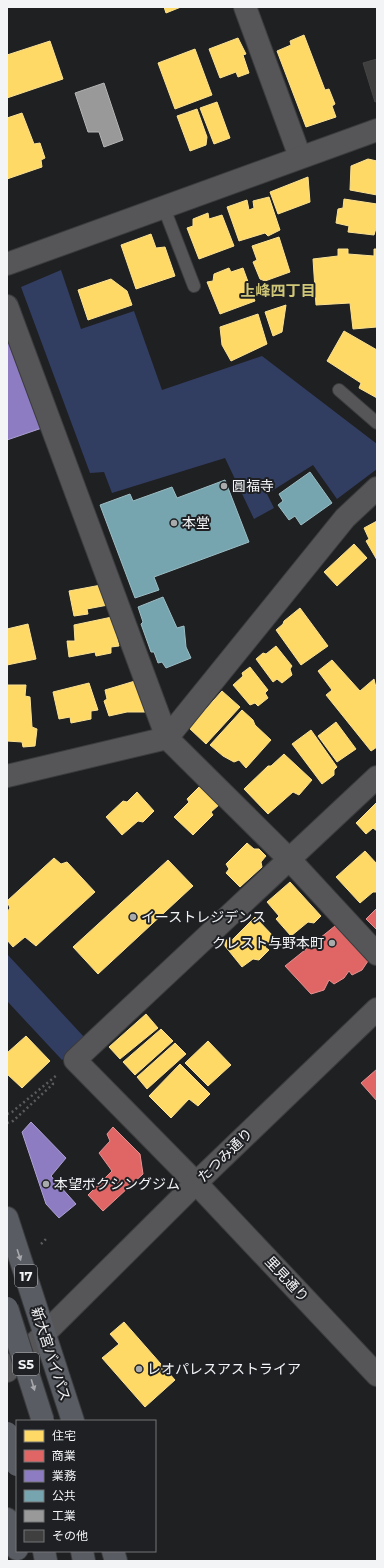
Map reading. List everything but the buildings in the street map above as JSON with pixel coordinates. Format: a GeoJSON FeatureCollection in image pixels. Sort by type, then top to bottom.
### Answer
{"type":"FeatureCollection","features":[{"type":"Feature","properties":{"kind":"highway","name":"新大宮バイパス"},"geometry":{"type":"LineString","coordinates":[[7,1218],[73,1420]]}},
{"type":"Feature","properties":{"kind":"highway","name":"S5"},"geometry":{"type":"LineString","coordinates":[[7,1308],[43,1420]]}},
{"type":"Feature","properties":{"kind":"highway"},"geometry":{"type":"LineString","coordinates":[[7,1433],[16,1462]]}},
{"type":"Feature","properties":{"kind":"highway"},"geometry":{"type":"LineString","coordinates":[[7,1518],[16,1547]]}},
{"type":"Feature","properties":{"kind":"street"},"geometry":{"type":"LineString","coordinates":[[245,7],[300,157]]}},
{"type":"Feature","properties":{"kind":"street"},"geometry":{"type":"LineString","coordinates":[[7,264],[377,130]]}},
{"type":"Feature","properties":{"kind":"street"},"geometry":{"type":"LineString","coordinates":[[7,306],[167,738],[290,860],[377,954]]}},
{"type":"Feature","properties":{"kind":"street"},"geometry":{"type":"LineString","coordinates":[[7,776],[167,738],[345,518],[377,488]]}},
{"type":"Feature","properties":{"kind":"street"},"geometry":{"type":"LineString","coordinates":[[75,1060],[377,777]]}},
{"type":"Feature","properties":{"kind":"street","name":"たつみ通り"},"geometry":{"type":"LineString","coordinates":[[7,1372],[196,1183],[377,1009]]}},
{"type":"Feature","properties":{"kind":"street","name":"里見通り"},"geometry":{"type":"LineString","coordinates":[[75,1060],[196,1183],[377,1375]]}},
{"type":"Feature","properties":{"kind":"lane"},"geometry":{"type":"LineString","coordinates":[[164,208],[194,286]]}},
{"type":"Feature","properties":{"kind":"lane"},"geometry":{"type":"LineString","coordinates":[[339,390],[377,423]]}},
{"type":"Feature","properties":{"kind":"path"},"geometry":{"type":"LineString","coordinates":[[7,1114],[12,1112],[75,1060]]}},
{"type":"Feature","properties":{"kind":"path"},"geometry":{"type":"LineString","coordinates":[[7,1123],[13,1121],[53,1084],[50,1080]]}},
{"type":"Feature","properties":{"kind":"shaded area"},"geometry":{"type":"Polygon","coordinates":[[[61,270],[81,329],[134,311],[162,390],[262,356],[377,444],[377,469],[337,499],[313,465],[267,494],[274,508],[254,519],[225,458],[112,493],[104,472],[90,473],[21,287],[61,270]]]}},
{"type":"Feature","properties":{"kind":"shaded area"},"geometry":{"type":"Polygon","coordinates":[[[7,954],[85,1038],[62,1060],[7,1001],[7,954]]]}},
{"type":"Feature","properties":{"kind":"place","name":"圓福寺"},"geometry":{"type":"Point","coordinates":[224,486]}},
{"type":"Feature","properties":{"kind":"place","name":"本堂"},"geometry":{"type":"Point","coordinates":[174,523]}},
{"type":"Feature","properties":{"kind":"place","name":"イーストレジデンス"},"geometry":{"type":"Point","coordinates":[133,917]}},
{"type":"Feature","properties":{"kind":"place","name":"クレスト与野本町"},"geometry":{"type":"Point","coordinates":[332,943]}},
{"type":"Feature","properties":{"kind":"place","name":"本望ボクシングジム"},"geometry":{"type":"Point","coordinates":[46,1184]}},
{"type":"Feature","properties":{"kind":"place","name":"レオパレスアストライア"},"geometry":{"type":"Point","coordinates":[139,1369]}},
{"type":"Feature","properties":{"kind":"district","name":"上峰四丁目"},"geometry":{"type":"Point","coordinates":[278,291]}}]}
